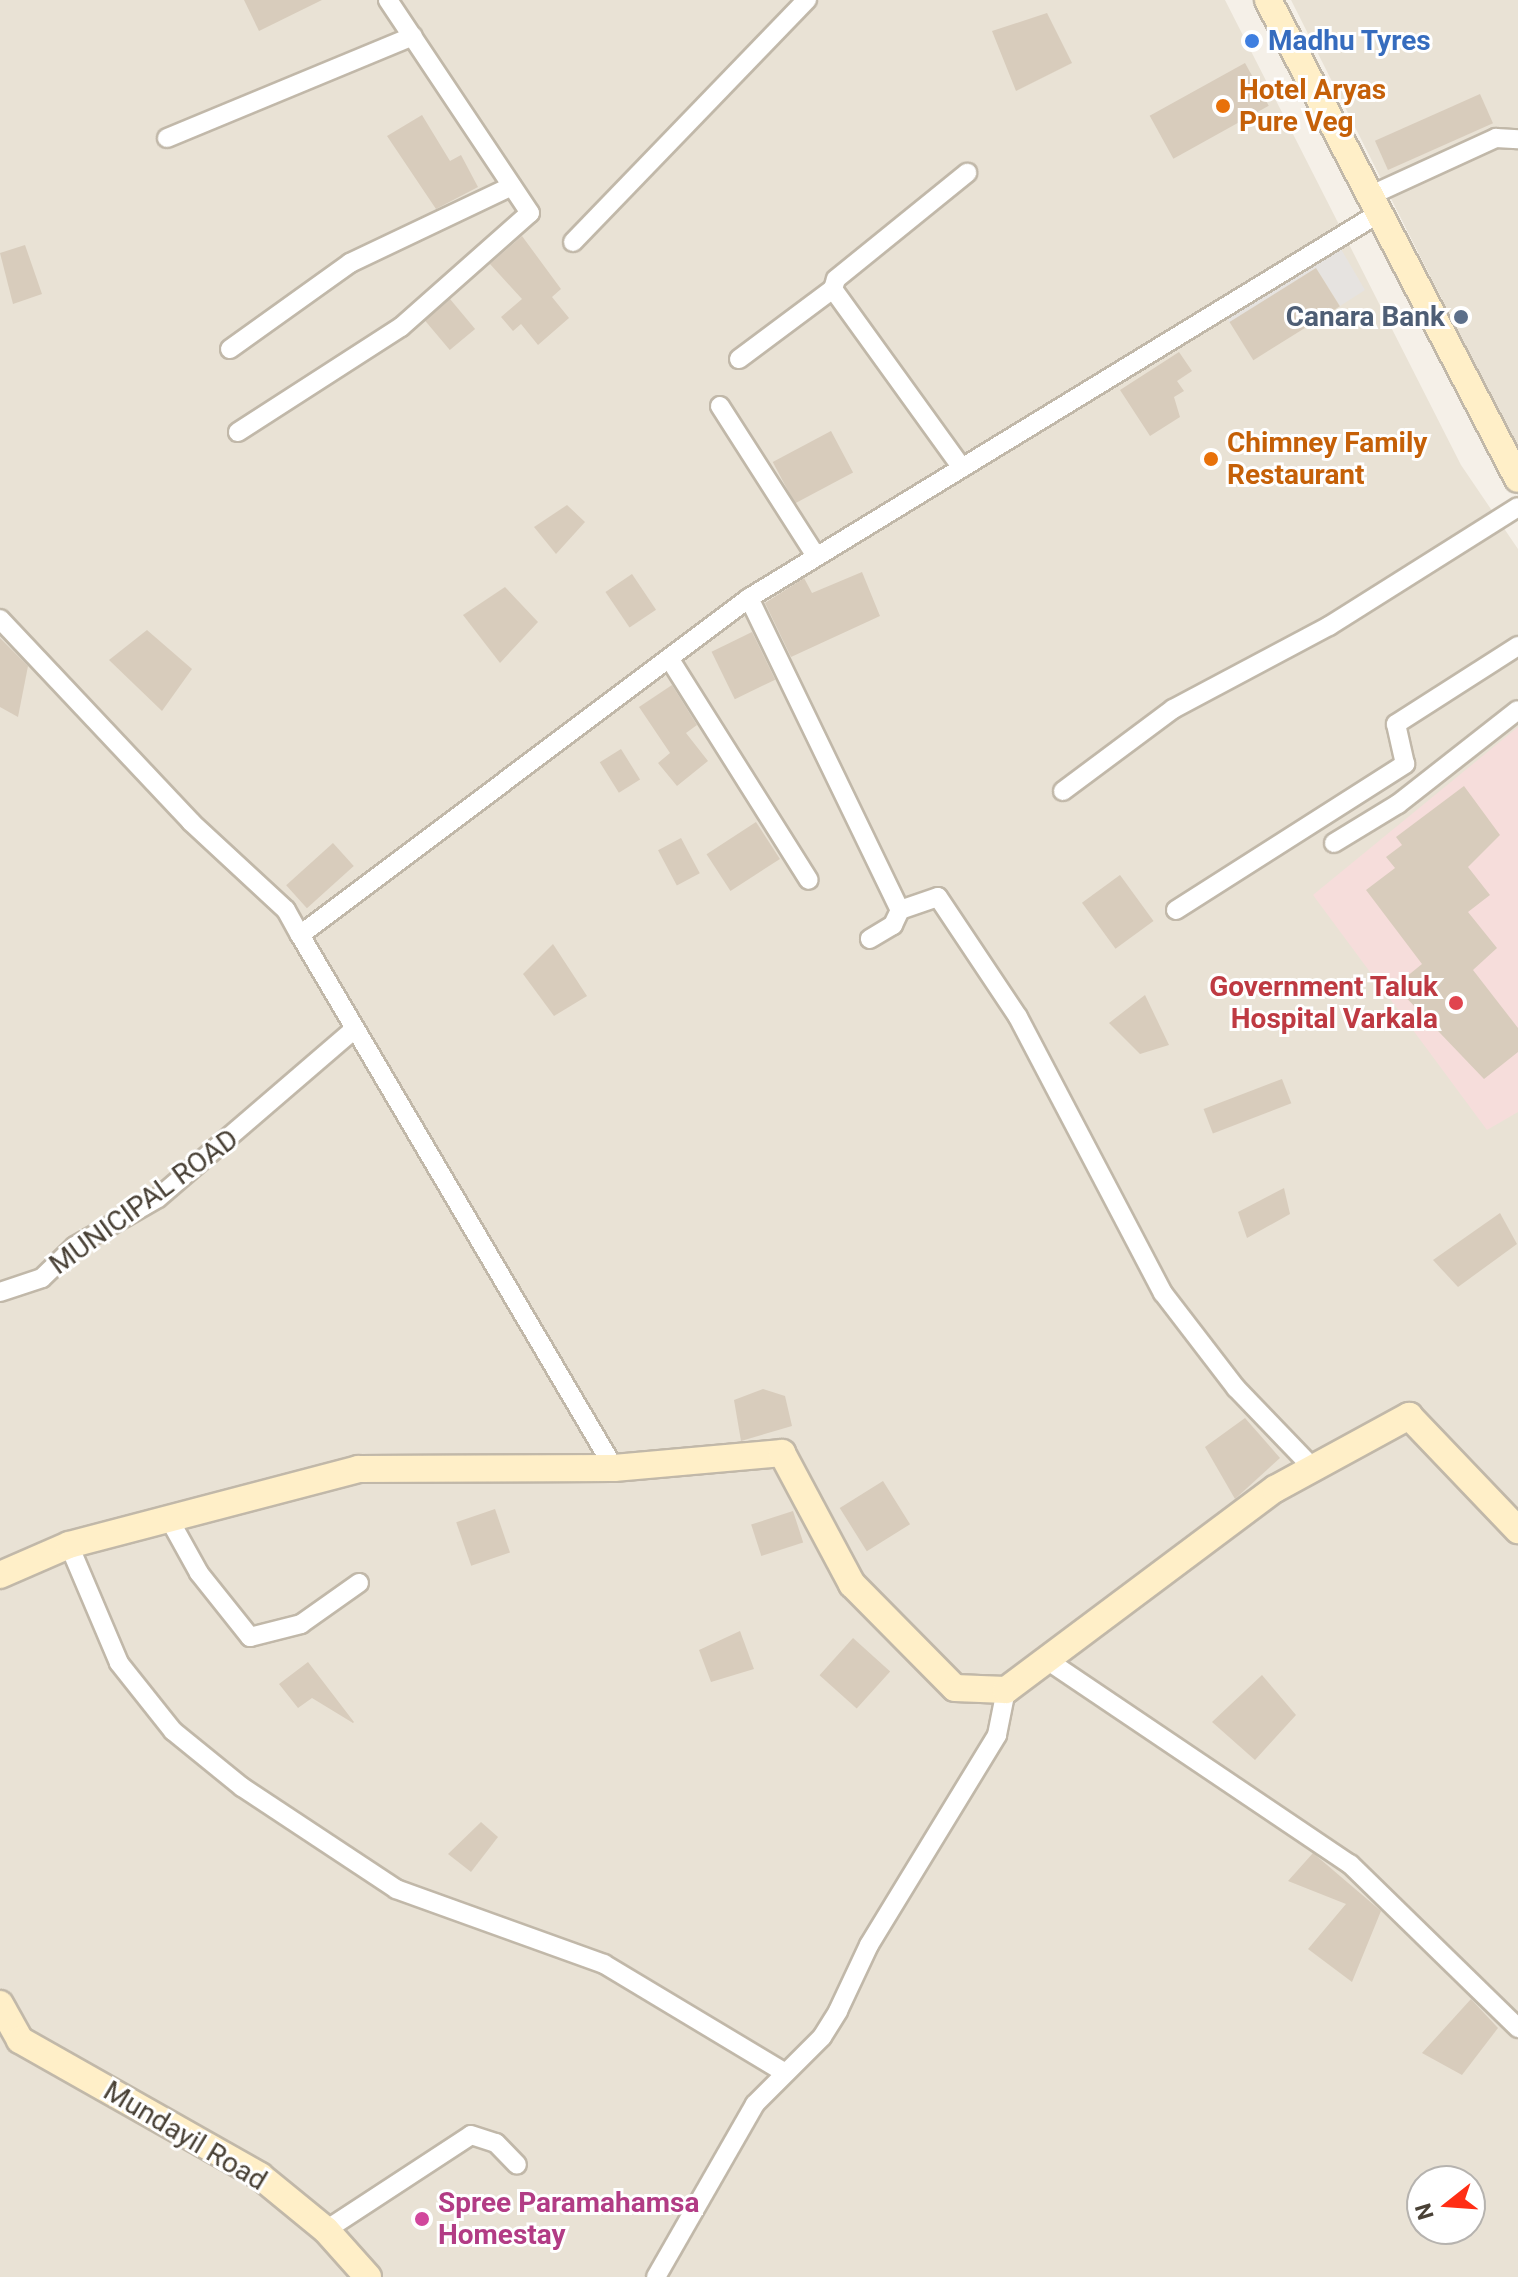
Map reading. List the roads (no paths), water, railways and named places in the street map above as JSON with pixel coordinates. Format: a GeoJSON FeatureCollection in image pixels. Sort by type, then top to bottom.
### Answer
{"type":"FeatureCollection","features":[{"type":"Feature","properties":{"kind":"main road"},"geometry":{"type":"LineString","coordinates":[[1268,0],[1371,206],[1518,479]]}},
{"type":"Feature","properties":{"kind":"main road"},"geometry":{"type":"LineString","coordinates":[[0,1575],[69,1545],[168,1517],[387,1464],[614,1468],[782,1453],[852,1584],[955,1688],[1006,1690],[1275,1489],[1409,1416],[1518,1530]]}},
{"type":"Feature","properties":{"kind":"main road","name":"Mundayil Road"},"geometry":{"type":"LineString","coordinates":[[0,2004],[20,2040],[260,2176],[326,2230],[368,2277]]}},
{"type":"Feature","properties":{"kind":"street"},"geometry":{"type":"LineString","coordinates":[[238,432],[336,375],[504,239],[530,213],[388,0]]}},
{"type":"Feature","properties":{"kind":"street"},"geometry":{"type":"LineString","coordinates":[[573,242],[807,0]]}},
{"type":"Feature","properties":{"kind":"street"},"geometry":{"type":"LineString","coordinates":[[167,138],[413,36]]}},
{"type":"Feature","properties":{"kind":"street"},"geometry":{"type":"LineString","coordinates":[[300,935],[749,598],[962,468],[1371,206],[1496,138],[1518,139]]}},
{"type":"Feature","properties":{"kind":"street"},"geometry":{"type":"LineString","coordinates":[[739,359],[833,289],[836,279],[967,173]]}},
{"type":"Feature","properties":{"kind":"street"},"geometry":{"type":"LineString","coordinates":[[230,349],[350,263],[512,186]]}},
{"type":"Feature","properties":{"kind":"street"},"geometry":{"type":"LineString","coordinates":[[833,289],[962,468]]}},
{"type":"Feature","properties":{"kind":"street"},"geometry":{"type":"LineString","coordinates":[[720,406],[816,556]]}},
{"type":"Feature","properties":{"kind":"street"},"geometry":{"type":"LineString","coordinates":[[1063,791],[1173,709],[1329,626],[1518,507]]}},
{"type":"Feature","properties":{"kind":"street"},"geometry":{"type":"LineString","coordinates":[[749,598],[900,910]]}},
{"type":"Feature","properties":{"kind":"street"},"geometry":{"type":"LineString","coordinates":[[0,619],[191,822],[286,910],[351,1032],[614,1468]]}},
{"type":"Feature","properties":{"kind":"street"},"geometry":{"type":"LineString","coordinates":[[1176,910],[1405,764],[1396,724],[1518,646]]}},
{"type":"Feature","properties":{"kind":"street"},"geometry":{"type":"LineString","coordinates":[[669,658],[809,880]]}},
{"type":"Feature","properties":{"kind":"street"},"geometry":{"type":"LineString","coordinates":[[1334,843],[1398,804],[1518,710]]}},
{"type":"Feature","properties":{"kind":"street"},"geometry":{"type":"LineString","coordinates":[[870,939],[893,925],[900,910],[938,897],[1018,1017],[1163,1293],[1236,1388],[1314,1469]]}},
{"type":"Feature","properties":{"kind":"street","name":"MUNICIPAL ROAD"},"geometry":{"type":"LineString","coordinates":[[0,1292],[42,1278],[75,1246],[158,1198],[351,1032]]}},
{"type":"Feature","properties":{"kind":"street"},"geometry":{"type":"LineString","coordinates":[[168,1517],[199,1573],[250,1637],[301,1624],[359,1583]]}},
{"type":"Feature","properties":{"kind":"street"},"geometry":{"type":"LineString","coordinates":[[69,1545],[119,1663],[173,1731],[242,1787],[396,1889],[604,1964],[784,2072]]}},
{"type":"Feature","properties":{"kind":"street"},"geometry":{"type":"LineString","coordinates":[[1047,1660],[1350,1864],[1518,2028]]}},
{"type":"Feature","properties":{"kind":"street"},"geometry":{"type":"LineString","coordinates":[[656,2277],[737,2130],[784,2072],[822,2037],[997,1735],[1006,1690]]}},
{"type":"Feature","properties":{"kind":"street"},"geometry":{"type":"LineString","coordinates":[[326,2230],[471,2135],[496,2143],[517,2165]]}},
{"type":"Feature","properties":{"kind":"place","name":"Madhu Tyres"},"geometry":{"type":"Point","coordinates":[1252,41]}},
{"type":"Feature","properties":{"kind":"place","name":"Hotel Aryas Pure Veg"},"geometry":{"type":"Point","coordinates":[1223,106]}},
{"type":"Feature","properties":{"kind":"place","name":"Canara Bank"},"geometry":{"type":"Point","coordinates":[1461,317]}},
{"type":"Feature","properties":{"kind":"place","name":"Chimney Family Restaurant"},"geometry":{"type":"Point","coordinates":[1211,459]}},
{"type":"Feature","properties":{"kind":"place","name":"Government Taluk Hospital Varkala"},"geometry":{"type":"Point","coordinates":[1456,1003]}},
{"type":"Feature","properties":{"kind":"place","name":"Spree Paramahamsa Homestay"},"geometry":{"type":"Point","coordinates":[422,2219]}}]}
